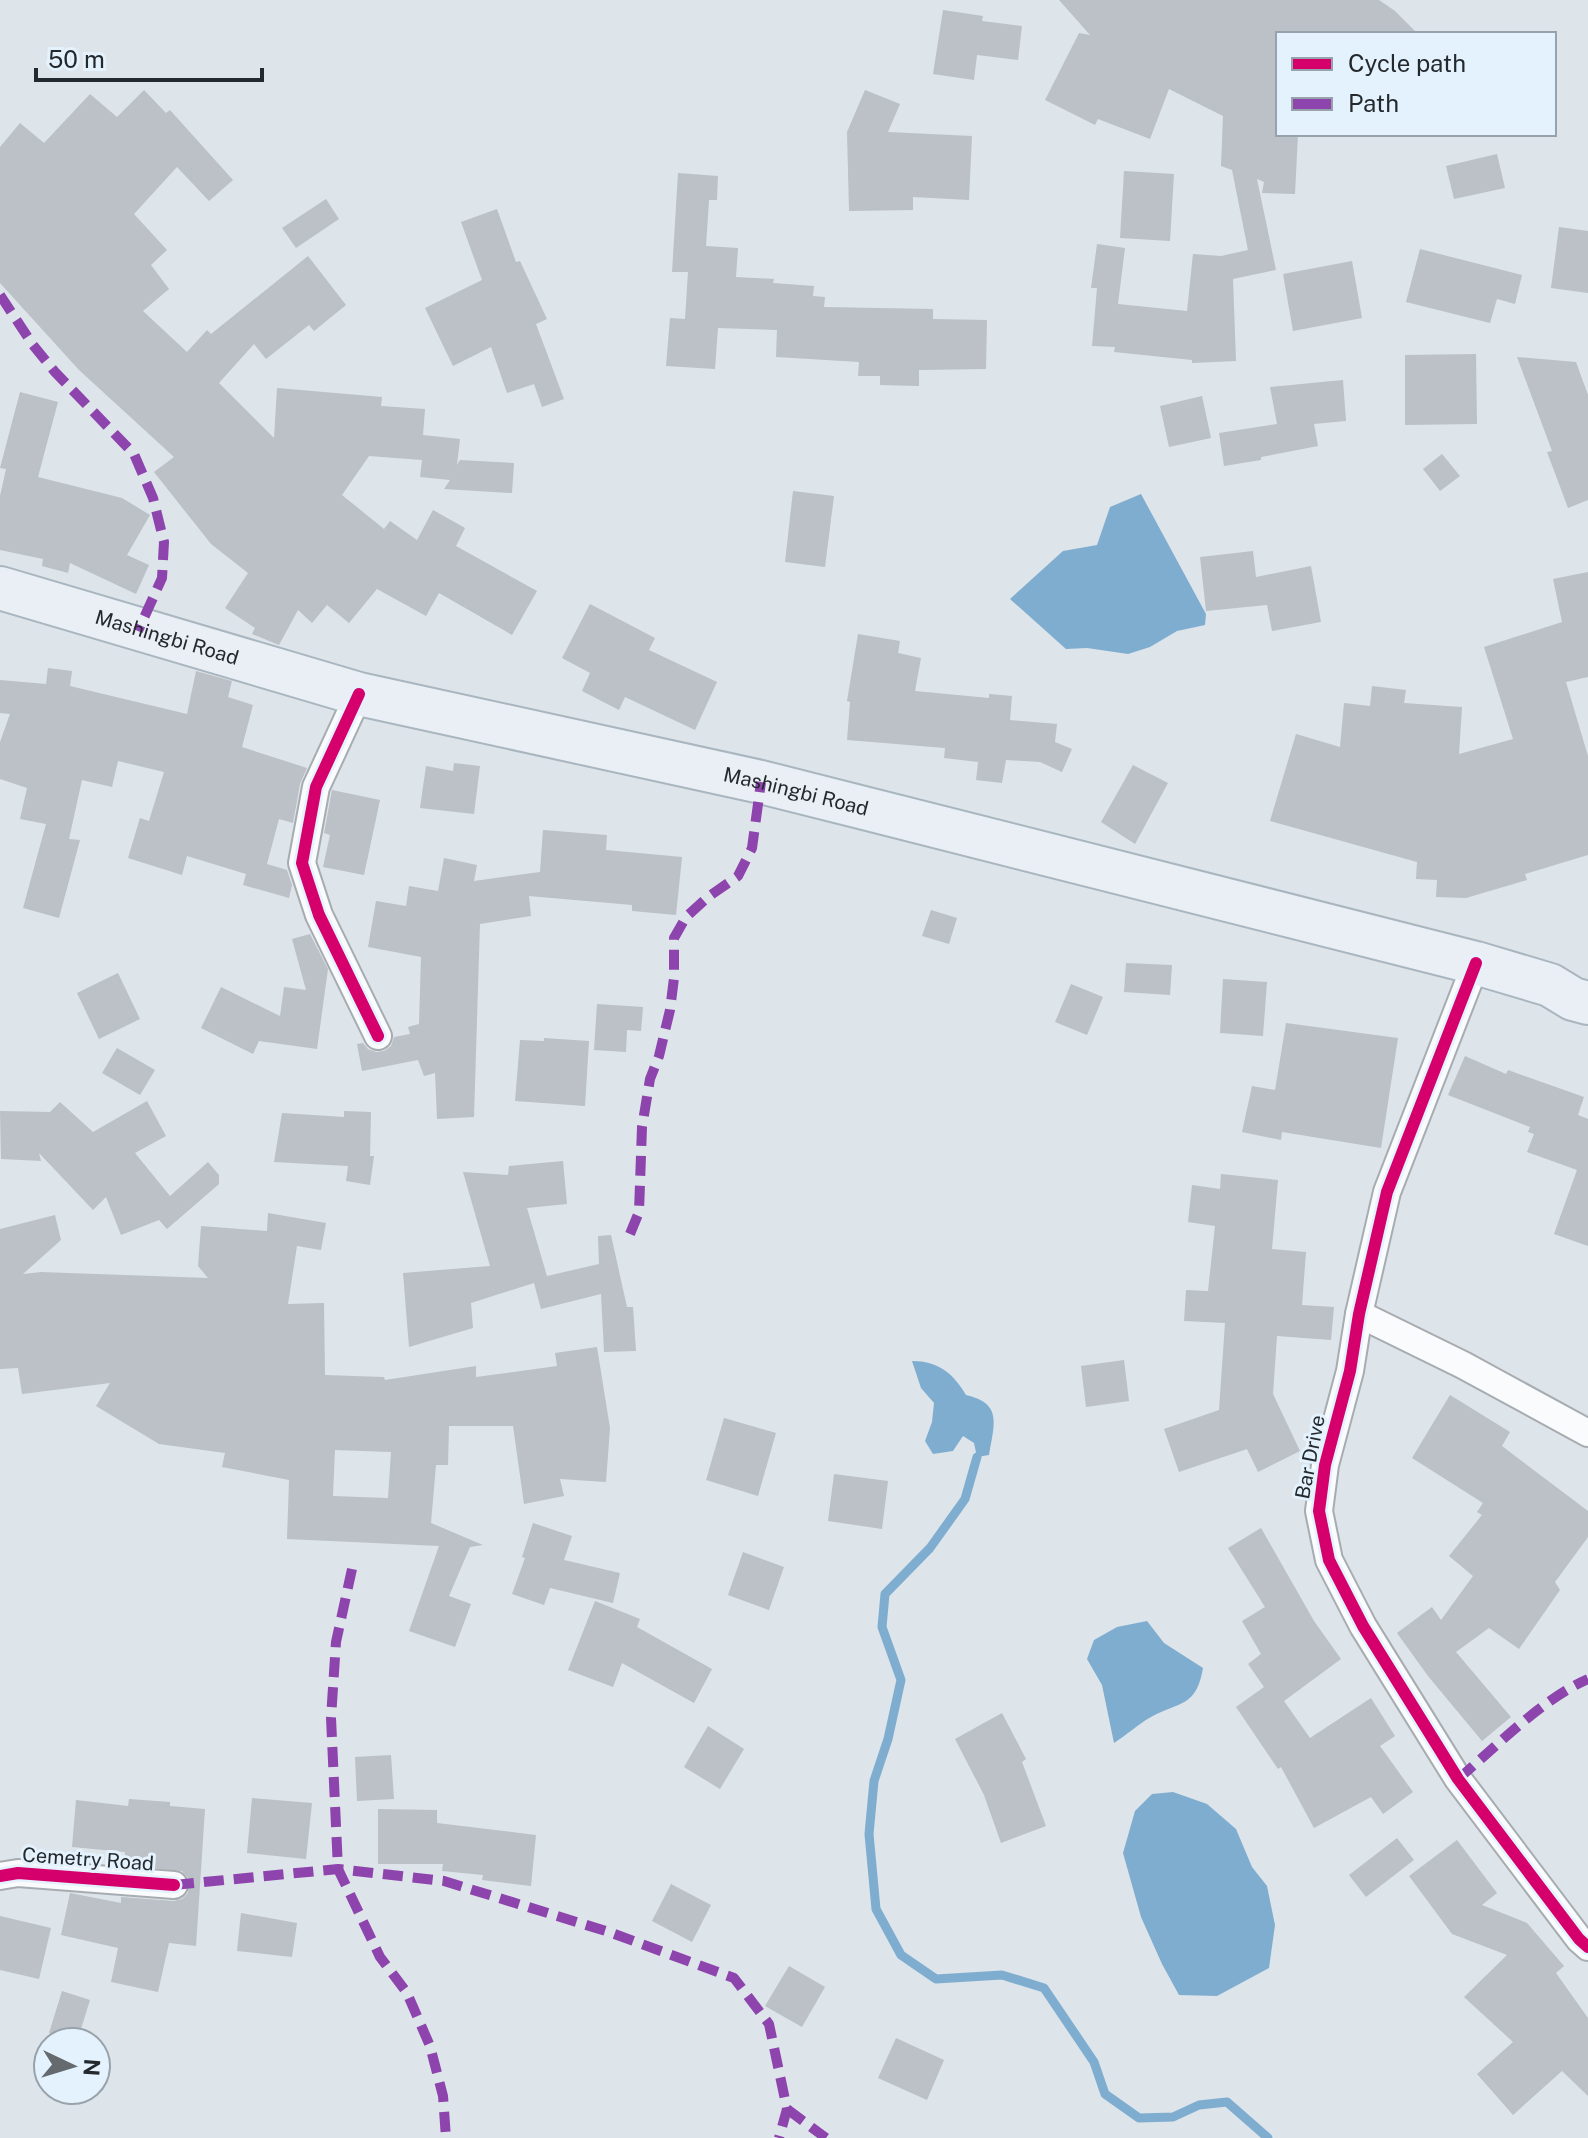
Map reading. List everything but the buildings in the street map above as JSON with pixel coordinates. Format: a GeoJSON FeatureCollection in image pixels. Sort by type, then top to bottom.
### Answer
{"type":"FeatureCollection","features":[{"type":"Feature","properties":{"kind":"main road","name":"Mashingbi Road"},"geometry":{"type":"LineString","coordinates":[[0,588],[359,694],[761,782],[1476,963],[1550,985],[1573,999],[1588,1003]]}},
{"type":"Feature","properties":{"kind":"street"},"geometry":{"type":"LineString","coordinates":[[359,694],[316,787],[302,863],[319,915],[378,1036]]}},
{"type":"Feature","properties":{"kind":"street","name":"Bar Drive"},"geometry":{"type":"LineString","coordinates":[[1476,963],[1387,1192],[1359,1314],[1350,1371],[1325,1465],[1319,1511],[1329,1560],[1363,1626],[1458,1779],[1588,1947]]}},
{"type":"Feature","properties":{"kind":"street"},"geometry":{"type":"LineString","coordinates":[[1359,1314],[1463,1365],[1588,1433]]}},
{"type":"Feature","properties":{"kind":"street","name":"Cemetry Road"},"geometry":{"type":"LineString","coordinates":[[0,1876],[18,1873],[174,1885]]}},
{"type":"Feature","properties":{"kind":"water"},"geometry":{"type":"Polygon","coordinates":[[[1141,494],[1206,614],[1205,625],[1177,631],[1150,647],[1128,654],[1087,648],[1066,649],[1010,599],[1063,551],[1097,545],[1110,507],[1141,494]]]}},
{"type":"Feature","properties":{"kind":"water"},"geometry":{"type":"Polygon","coordinates":[[[912,1361],[930,1363],[944,1370],[956,1380],[966,1395],[978,1399],[991,1410],[994,1425],[989,1455],[977,1457],[974,1443],[963,1436],[953,1451],[933,1454],[925,1441],[932,1422],[934,1403],[921,1388],[912,1361]]]}},
{"type":"Feature","properties":{"kind":"water"},"geometry":{"type":"Polygon","coordinates":[[[1147,1621],[1164,1643],[1203,1668],[1200,1681],[1185,1702],[1151,1717],[1114,1743],[1102,1685],[1087,1659],[1094,1640],[1117,1627],[1147,1621]]]}},
{"type":"Feature","properties":{"kind":"water"},"geometry":{"type":"Polygon","coordinates":[[[1173,1792],[1207,1804],[1236,1829],[1252,1867],[1267,1886],[1275,1925],[1269,1968],[1217,1996],[1179,1995],[1141,1917],[1123,1853],[1135,1811],[1152,1794],[1173,1792]]]}},
{"type":"Feature","properties":{"kind":"waterway"},"geometry":{"type":"LineString","coordinates":[[977,1457],[965,1499],[930,1548],[885,1594],[882,1627],[901,1680],[888,1739],[874,1781],[869,1834],[876,1909],[901,1955],[936,1979],[1002,1975],[1044,1988],[1094,2062],[1105,2094],[1139,2118],[1173,2117],[1199,2105],[1227,2102],[1268,2138]]}},
{"type":"Feature","properties":{"kind":"marked path"},"geometry":{"type":"LineString","coordinates":[[0,295],[55,372],[134,454],[153,498],[164,542],[162,578],[138,631]]}},
{"type":"Feature","properties":{"kind":"marked path"},"geometry":{"type":"LineString","coordinates":[[630,1234],[639,1212],[642,1127],[650,1079],[670,1010],[674,938],[686,917],[738,876],[752,848],[761,782]]}},
{"type":"Feature","properties":{"kind":"marked path"},"geometry":{"type":"LineString","coordinates":[[352,1569],[336,1642],[331,1718],[338,1869],[380,1957],[407,1993],[430,2046],[443,2096],[446,2138]]}},
{"type":"Feature","properties":{"kind":"marked path"},"geometry":{"type":"LineString","coordinates":[[1458,1779],[1537,1711],[1588,1679]]}},
{"type":"Feature","properties":{"kind":"marked path"},"geometry":{"type":"LineString","coordinates":[[174,1885],[338,1869],[444,1881],[609,1932],[734,1978],[769,2024],[787,2109],[779,2138]]}},
{"type":"Feature","properties":{"kind":"marked path"},"geometry":{"type":"LineString","coordinates":[[787,2109],[826,2138]]}},
{"type":"Feature","properties":{"kind":"cycle path"},"geometry":{"type":"LineString","coordinates":[[359,694],[316,787],[302,863],[319,915],[378,1036]]}},
{"type":"Feature","properties":{"kind":"cycle path"},"geometry":{"type":"LineString","coordinates":[[1476,963],[1387,1192],[1359,1314],[1350,1371],[1325,1465],[1319,1511],[1329,1560],[1363,1626],[1458,1779],[1588,1947]]}},
{"type":"Feature","properties":{"kind":"cycle path"},"geometry":{"type":"LineString","coordinates":[[0,1876],[18,1873],[174,1885]]}}]}
